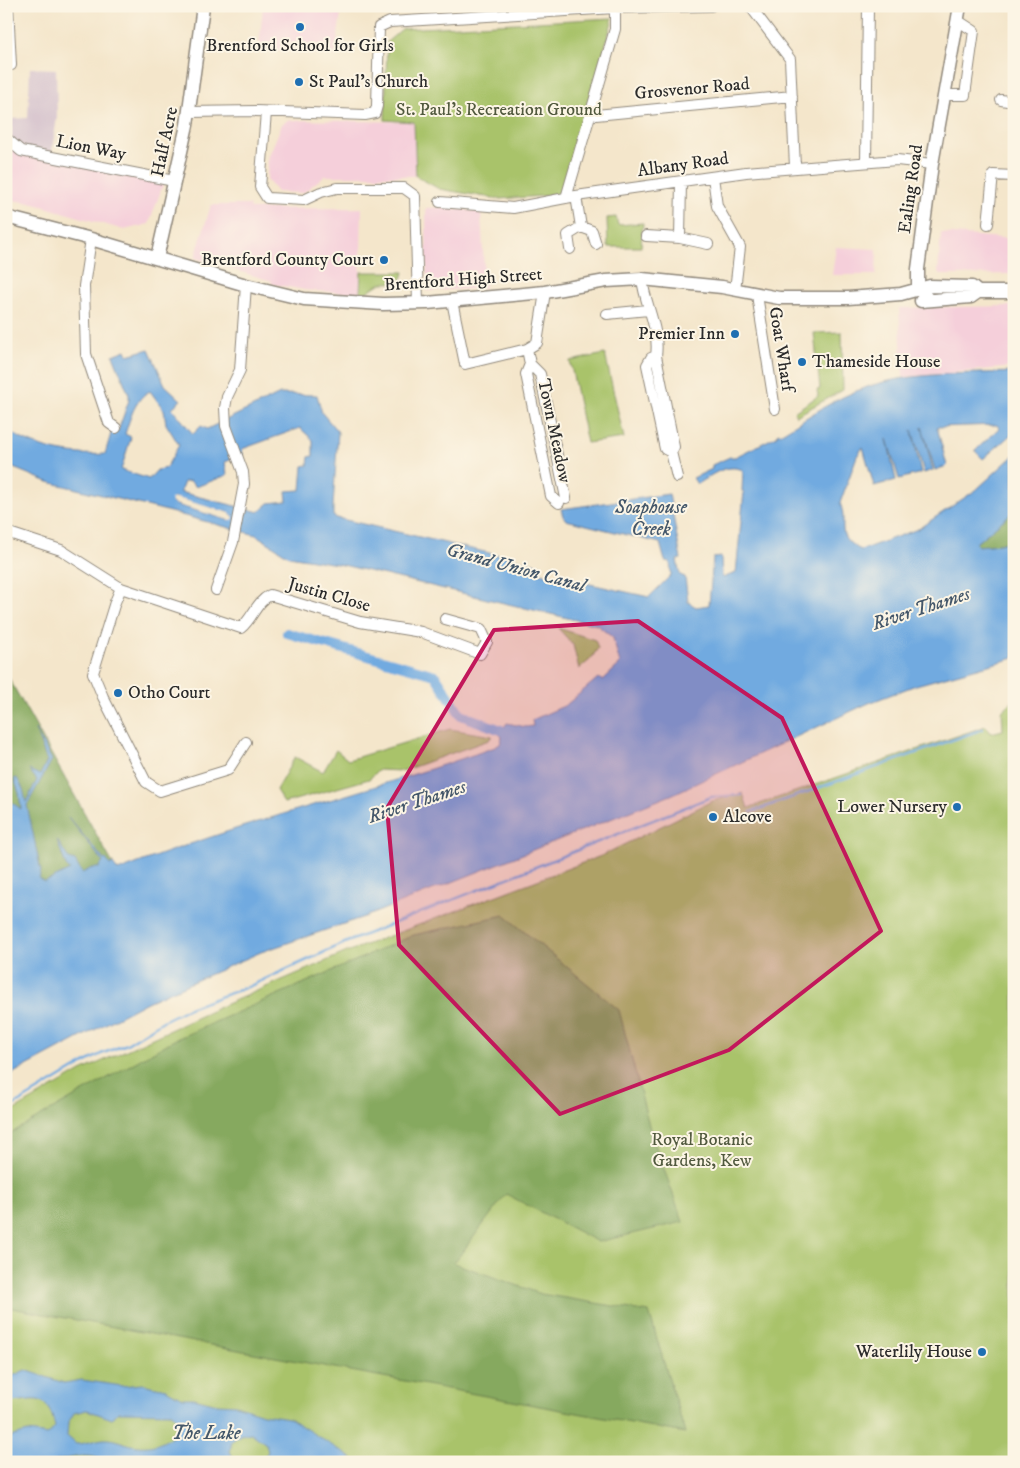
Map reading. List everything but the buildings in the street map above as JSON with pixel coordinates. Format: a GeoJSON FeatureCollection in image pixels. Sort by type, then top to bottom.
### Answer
{"type":"FeatureCollection","features":[{"type":"Feature","properties":{"kind":"main road","name":"Half Acre"},"geometry":{"type":"LineString","coordinates":[[156,258],[190,112],[203,6]]}},
{"type":"Feature","properties":{"kind":"main road","name":"Ealing Road"},"geometry":{"type":"LineString","coordinates":[[918,288],[918,269],[932,164],[960,6]]}},
{"type":"Feature","properties":{"kind":"main road","name":"Brentford High Street"},"geometry":{"type":"LineString","coordinates":[[6,217],[92,239],[246,285],[304,299],[383,304],[452,302],[545,292],[606,281],[642,279],[735,290],[779,298],[809,299],[901,294],[930,286],[967,286],[972,287],[978,292]]}},
{"type":"Feature","properties":{"kind":"main road"},"geometry":{"type":"LineString","coordinates":[[918,288],[929,300]]}},
{"type":"Feature","properties":{"kind":"main road","name":"Brentford High Street"},"geometry":{"type":"LineString","coordinates":[[901,294],[917,301],[971,297],[978,292],[1014,292]]}},
{"type":"Feature","properties":{"kind":"street"},"geometry":{"type":"LineString","coordinates":[[6,66],[11,65],[8,6]]}},
{"type":"Feature","properties":{"kind":"street"},"geometry":{"type":"LineString","coordinates":[[190,112],[365,115],[375,113],[377,110],[380,27],[384,24],[615,8],[711,6]]}},
{"type":"Feature","properties":{"kind":"street"},"geometry":{"type":"LineString","coordinates":[[866,162],[868,6]]}},
{"type":"Feature","properties":{"kind":"street"},"geometry":{"type":"LineString","coordinates":[[581,227],[571,197],[616,29],[615,8]]}},
{"type":"Feature","properties":{"kind":"street"},"geometry":{"type":"LineString","coordinates":[[757,8],[790,59],[795,167]]}},
{"type":"Feature","properties":{"kind":"street"},"geometry":{"type":"LineString","coordinates":[[944,95],[965,95],[974,31],[957,20]]}},
{"type":"Feature","properties":{"kind":"street","name":"Grosvenor Road"},"geometry":{"type":"LineString","coordinates":[[596,115],[792,96]]}},
{"type":"Feature","properties":{"kind":"street"},"geometry":{"type":"LineString","coordinates":[[1001,100],[1014,102]]}},
{"type":"Feature","properties":{"kind":"street"},"geometry":{"type":"LineString","coordinates":[[266,112],[260,187],[264,196],[270,199],[298,200],[333,188],[395,188],[408,190],[417,200],[418,304]]}},
{"type":"Feature","properties":{"kind":"street","name":"Lion Way"},"geometry":{"type":"LineString","coordinates":[[6,138],[22,151],[174,181]]}},
{"type":"Feature","properties":{"kind":"street","name":"Albany Road"},"geometry":{"type":"LineString","coordinates":[[440,202],[513,208],[571,197],[795,167],[897,160],[932,164]]}},
{"type":"Feature","properties":{"kind":"street"},"geometry":{"type":"LineString","coordinates":[[988,224],[993,175],[1014,176]]}},
{"type":"Feature","properties":{"kind":"street"},"geometry":{"type":"LineString","coordinates":[[713,177],[717,206],[740,247],[735,290]]}},
{"type":"Feature","properties":{"kind":"street"},"geometry":{"type":"LineString","coordinates":[[680,238],[681,182]]}},
{"type":"Feature","properties":{"kind":"street"},"geometry":{"type":"LineString","coordinates":[[581,227],[592,231],[596,244]]}},
{"type":"Feature","properties":{"kind":"street"},"geometry":{"type":"LineString","coordinates":[[570,248],[568,235],[581,227]]}},
{"type":"Feature","properties":{"kind":"street"},"geometry":{"type":"LineString","coordinates":[[646,236],[680,238],[708,244]]}},
{"type":"Feature","properties":{"kind":"street"},"geometry":{"type":"LineString","coordinates":[[92,239],[84,286],[86,354],[109,423],[116,428]]}},
{"type":"Feature","properties":{"kind":"street"},"geometry":{"type":"LineString","coordinates":[[642,279],[648,310],[653,318],[656,355],[651,358],[647,365],[664,449],[671,452],[677,477]]}},
{"type":"Feature","properties":{"kind":"street"},"geometry":{"type":"LineString","coordinates":[[216,590],[233,542],[244,484],[243,472],[226,426],[227,397],[240,370],[246,285]]}},
{"type":"Feature","properties":{"kind":"street"},"geometry":{"type":"LineString","coordinates":[[452,302],[465,364],[527,349],[537,343],[545,292]]}},
{"type":"Feature","properties":{"kind":"street","name":"Goat Wharf"},"geometry":{"type":"LineString","coordinates":[[757,294],[774,409]]}},
{"type":"Feature","properties":{"kind":"street"},"geometry":{"type":"LineString","coordinates":[[607,314],[648,310]]}},
{"type":"Feature","properties":{"kind":"street","name":"Town Meadow"},"geometry":{"type":"LineString","coordinates":[[527,349],[530,364],[526,374],[551,496],[563,500]]}},
{"type":"Feature","properties":{"kind":"street"},"geometry":{"type":"LineString","coordinates":[[6,532],[61,550],[121,588],[94,673],[103,697],[146,782],[160,791],[228,770],[246,742]]}},
{"type":"Feature","properties":{"kind":"street","name":"Justin Close"},"geometry":{"type":"LineString","coordinates":[[121,588],[241,628],[248,622],[262,599],[270,595],[360,622],[420,632],[480,654],[487,642],[482,629],[444,620]]}},
{"type":"Feature","properties":{"kind":"highlighted area"},"geometry":{"type":"Polygon","coordinates":[[[638,621],[782,718],[881,931],[729,1050],[560,1114],[399,945],[387,808],[494,630],[638,621]]]}},
{"type":"Feature","properties":{"kind":"shaded area","name":"Brentford School for Girls"},"geometry":{"type":"Polygon","coordinates":[[[263,6],[342,6],[335,56],[259,48],[263,6]]]}},
{"type":"Feature","properties":{"kind":"shaded area"},"geometry":{"type":"Polygon","coordinates":[[[30,68],[56,69],[57,117],[51,157],[11,144],[12,119],[28,118],[30,68]]]}},
{"type":"Feature","properties":{"kind":"shaded area"},"geometry":{"type":"Polygon","coordinates":[[[288,120],[414,122],[416,176],[324,176],[303,193],[277,192],[267,180],[268,158],[282,124],[288,120]]]}},
{"type":"Feature","properties":{"kind":"shaded area"},"geometry":{"type":"Polygon","coordinates":[[[6,138],[11,144],[165,179],[149,224],[124,230],[31,203],[6,199],[6,138]]]}},
{"type":"Feature","properties":{"kind":"shaded area"},"geometry":{"type":"Polygon","coordinates":[[[211,205],[249,205],[250,209],[362,208],[360,294],[305,290],[271,284],[272,281],[195,258],[211,205]]]}},
{"type":"Feature","properties":{"kind":"shaded area"},"geometry":{"type":"Polygon","coordinates":[[[442,207],[481,212],[485,288],[427,291],[426,208],[442,207]]]}},
{"type":"Feature","properties":{"kind":"shaded area"},"geometry":{"type":"Polygon","coordinates":[[[941,233],[1014,239],[1014,274],[941,275],[938,272],[941,233]]]}},
{"type":"Feature","properties":{"kind":"shaded area"},"geometry":{"type":"Polygon","coordinates":[[[836,247],[877,249],[876,275],[832,275],[836,247]]]}},
{"type":"Feature","properties":{"kind":"shaded area"},"geometry":{"type":"Polygon","coordinates":[[[1014,306],[1014,367],[903,377],[899,308],[1014,306]]]}},
{"type":"Feature","properties":{"kind":"green space","name":"St. Paul's Recreation Ground"},"geometry":{"type":"Polygon","coordinates":[[[613,18],[565,192],[543,196],[499,199],[439,189],[416,176],[414,122],[385,120],[387,42],[402,29],[613,18]]]}},
{"type":"Feature","properties":{"kind":"green space"},"geometry":{"type":"Polygon","coordinates":[[[616,217],[618,225],[643,223],[641,247],[608,247],[607,218],[616,217]]]}},
{"type":"Feature","properties":{"kind":"green space"},"geometry":{"type":"Polygon","coordinates":[[[361,272],[404,272],[397,282],[382,283],[366,292],[360,293],[361,272]]]}},
{"type":"Feature","properties":{"kind":"green space"},"geometry":{"type":"Polygon","coordinates":[[[842,332],[843,390],[796,416],[794,412],[818,396],[817,390],[820,389],[814,333],[842,332]]]}},
{"type":"Feature","properties":{"kind":"green space"},"geometry":{"type":"Polygon","coordinates":[[[605,354],[624,438],[587,443],[570,361],[605,354]]]}},
{"type":"Feature","properties":{"kind":"green space"},"geometry":{"type":"Polygon","coordinates":[[[1014,511],[1014,540],[1000,544],[978,546],[976,543],[1014,511]]]}},
{"type":"Feature","properties":{"kind":"green space"},"geometry":{"type":"Polygon","coordinates":[[[558,628],[595,640],[598,648],[591,659],[579,669],[573,645],[558,628]]]}},
{"type":"Feature","properties":{"kind":"green space"},"geometry":{"type":"Polygon","coordinates":[[[6,673],[113,864],[6,901],[6,673]]]}},
{"type":"Feature","properties":{"kind":"green space","name":"Royal Botanic Gardens, Kew"},"geometry":{"type":"Polygon","coordinates":[[[1014,700],[1014,1462],[6,1462],[6,1115],[81,1071],[222,1006],[347,952],[601,856],[712,801],[743,793],[748,808],[986,726],[991,733],[1003,730],[1002,711],[1014,700]]]}},
{"type":"Feature","properties":{"kind":"green space"},"geometry":{"type":"Polygon","coordinates":[[[450,729],[492,736],[489,740],[402,771],[379,770],[369,779],[284,803],[276,790],[295,757],[323,772],[336,750],[348,760],[450,729]]]}},
{"type":"Feature","properties":{"kind":"green space"},"geometry":{"type":"Polygon","coordinates":[[[504,915],[619,1010],[651,1133],[683,1222],[598,1242],[506,1194],[454,1263],[541,1294],[649,1312],[685,1433],[6,1307],[6,1136],[174,1040],[414,935],[504,915]]]}},
{"type":"Feature","properties":{"kind":"water"},"geometry":{"type":"Polygon","coordinates":[[[149,349],[165,385],[181,400],[172,408],[193,434],[201,426],[207,429],[280,394],[317,395],[322,413],[338,432],[333,516],[541,565],[540,573],[649,597],[671,575],[670,562],[665,561],[660,543],[566,520],[561,509],[669,494],[681,559],[677,560],[680,575],[685,577],[688,602],[696,607],[709,605],[713,558],[721,557],[722,578],[736,573],[744,492],[742,491],[743,470],[737,468],[719,471],[697,484],[693,478],[712,469],[712,465],[730,457],[735,457],[777,436],[778,433],[780,434],[833,402],[867,387],[920,376],[1014,372],[1014,432],[983,459],[975,451],[999,428],[997,425],[937,427],[947,466],[935,470],[922,427],[933,470],[924,473],[912,430],[921,473],[899,479],[887,439],[896,480],[874,486],[863,447],[857,456],[840,503],[844,534],[852,545],[861,550],[918,529],[976,490],[1014,455],[1014,511],[976,543],[978,546],[1000,544],[1014,540],[1014,658],[916,685],[869,703],[671,795],[367,916],[261,952],[147,1002],[6,1077],[6,798],[21,809],[19,793],[14,779],[17,778],[23,789],[26,802],[37,780],[29,770],[40,775],[47,761],[35,729],[52,760],[27,805],[41,871],[39,879],[45,882],[70,870],[66,866],[57,840],[69,859],[75,861],[82,873],[92,868],[99,868],[103,862],[68,817],[104,860],[106,859],[110,865],[113,864],[118,871],[211,837],[495,747],[500,744],[502,737],[499,734],[507,723],[526,727],[533,726],[532,720],[566,705],[598,678],[603,680],[620,664],[613,638],[597,625],[343,565],[289,556],[256,535],[48,482],[6,465],[6,429],[41,447],[66,453],[105,454],[112,430],[118,431],[129,400],[129,395],[113,355],[126,350],[128,355],[149,349]],[[150,391],[140,399],[131,416],[125,434],[131,437],[121,470],[149,479],[157,470],[166,468],[179,445],[166,424],[164,410],[150,391]],[[300,428],[242,449],[243,455],[225,462],[227,475],[196,487],[190,481],[184,482],[180,492],[259,512],[269,503],[287,501],[286,491],[301,490],[303,466],[308,465],[309,457],[313,456],[313,440],[300,428]],[[174,498],[172,503],[228,520],[234,517],[230,513],[174,498]]]}},
{"type":"Feature","properties":{"kind":"water","name":"The Lake"},"geometry":{"type":"Polygon","coordinates":[[[25,1370],[64,1383],[82,1380],[122,1386],[142,1384],[166,1389],[182,1398],[194,1398],[217,1404],[236,1405],[263,1414],[289,1418],[358,1462],[106,1462],[86,1456],[48,1463],[6,1462],[6,1438],[28,1432],[48,1435],[55,1427],[52,1415],[44,1402],[32,1400],[6,1402],[6,1379],[25,1370]],[[87,1410],[74,1413],[68,1423],[67,1436],[76,1444],[107,1439],[134,1445],[151,1446],[169,1439],[181,1424],[172,1413],[118,1412],[112,1419],[87,1410]],[[251,1433],[240,1435],[232,1441],[230,1451],[233,1458],[247,1461],[261,1460],[268,1452],[266,1444],[251,1433]]]}},
{"type":"Feature","properties":{"kind":"pier"},"geometry":{"type":"Polygon","coordinates":[[[177,498],[230,513],[234,517],[233,520],[172,503],[171,499],[177,498]]]}},
{"type":"Feature","properties":{"kind":"waterway"},"geometry":{"type":"LineString","coordinates":[[287,633],[435,675],[461,715],[501,730]]}},
{"type":"Feature","properties":{"kind":"waterway"},"geometry":{"type":"LineString","coordinates":[[751,812],[983,729]]}},
{"type":"Feature","properties":{"kind":"waterway"},"geometry":{"type":"LineString","coordinates":[[6,1110],[74,1069],[101,1054],[127,1044],[163,1021],[189,1008],[250,986],[347,942],[711,797],[742,795]]}},
{"type":"Feature","properties":{"kind":"place","name":"Brentford School for Girls"},"geometry":{"type":"Point","coordinates":[300,27]}},
{"type":"Feature","properties":{"kind":"place","name":"St Paul's Church"},"geometry":{"type":"Point","coordinates":[299,82]}},
{"type":"Feature","properties":{"kind":"place","name":"Brentford County Court"},"geometry":{"type":"Point","coordinates":[384,260]}},
{"type":"Feature","properties":{"kind":"place","name":"Premier Inn"},"geometry":{"type":"Point","coordinates":[735,334]}},
{"type":"Feature","properties":{"kind":"place","name":"Thameside House"},"geometry":{"type":"Point","coordinates":[802,362]}},
{"type":"Feature","properties":{"kind":"place","name":"Otho Court"},"geometry":{"type":"Point","coordinates":[118,693]}},
{"type":"Feature","properties":{"kind":"place","name":"Lower Nursery"},"geometry":{"type":"Point","coordinates":[957,807]}},
{"type":"Feature","properties":{"kind":"place","name":"Alcove"},"geometry":{"type":"Point","coordinates":[713,817]}},
{"type":"Feature","properties":{"kind":"place","name":"Waterlily House"},"geometry":{"type":"Point","coordinates":[982,1352]}},
{"type":"Feature","properties":{"kind":"water label","name":"Soaphouse Creek"},"geometry":{"type":"Point","coordinates":[651,518]}},
{"type":"Feature","properties":{"kind":"water label","name":"Grand Union Canal"},"geometry":{"type":"Point","coordinates":[516,568]}},
{"type":"Feature","properties":{"kind":"water label","name":"River Thames"},"geometry":{"type":"Point","coordinates":[921,609]}},
{"type":"Feature","properties":{"kind":"water label","name":"River Thames"},"geometry":{"type":"Point","coordinates":[417,802]}}]}
